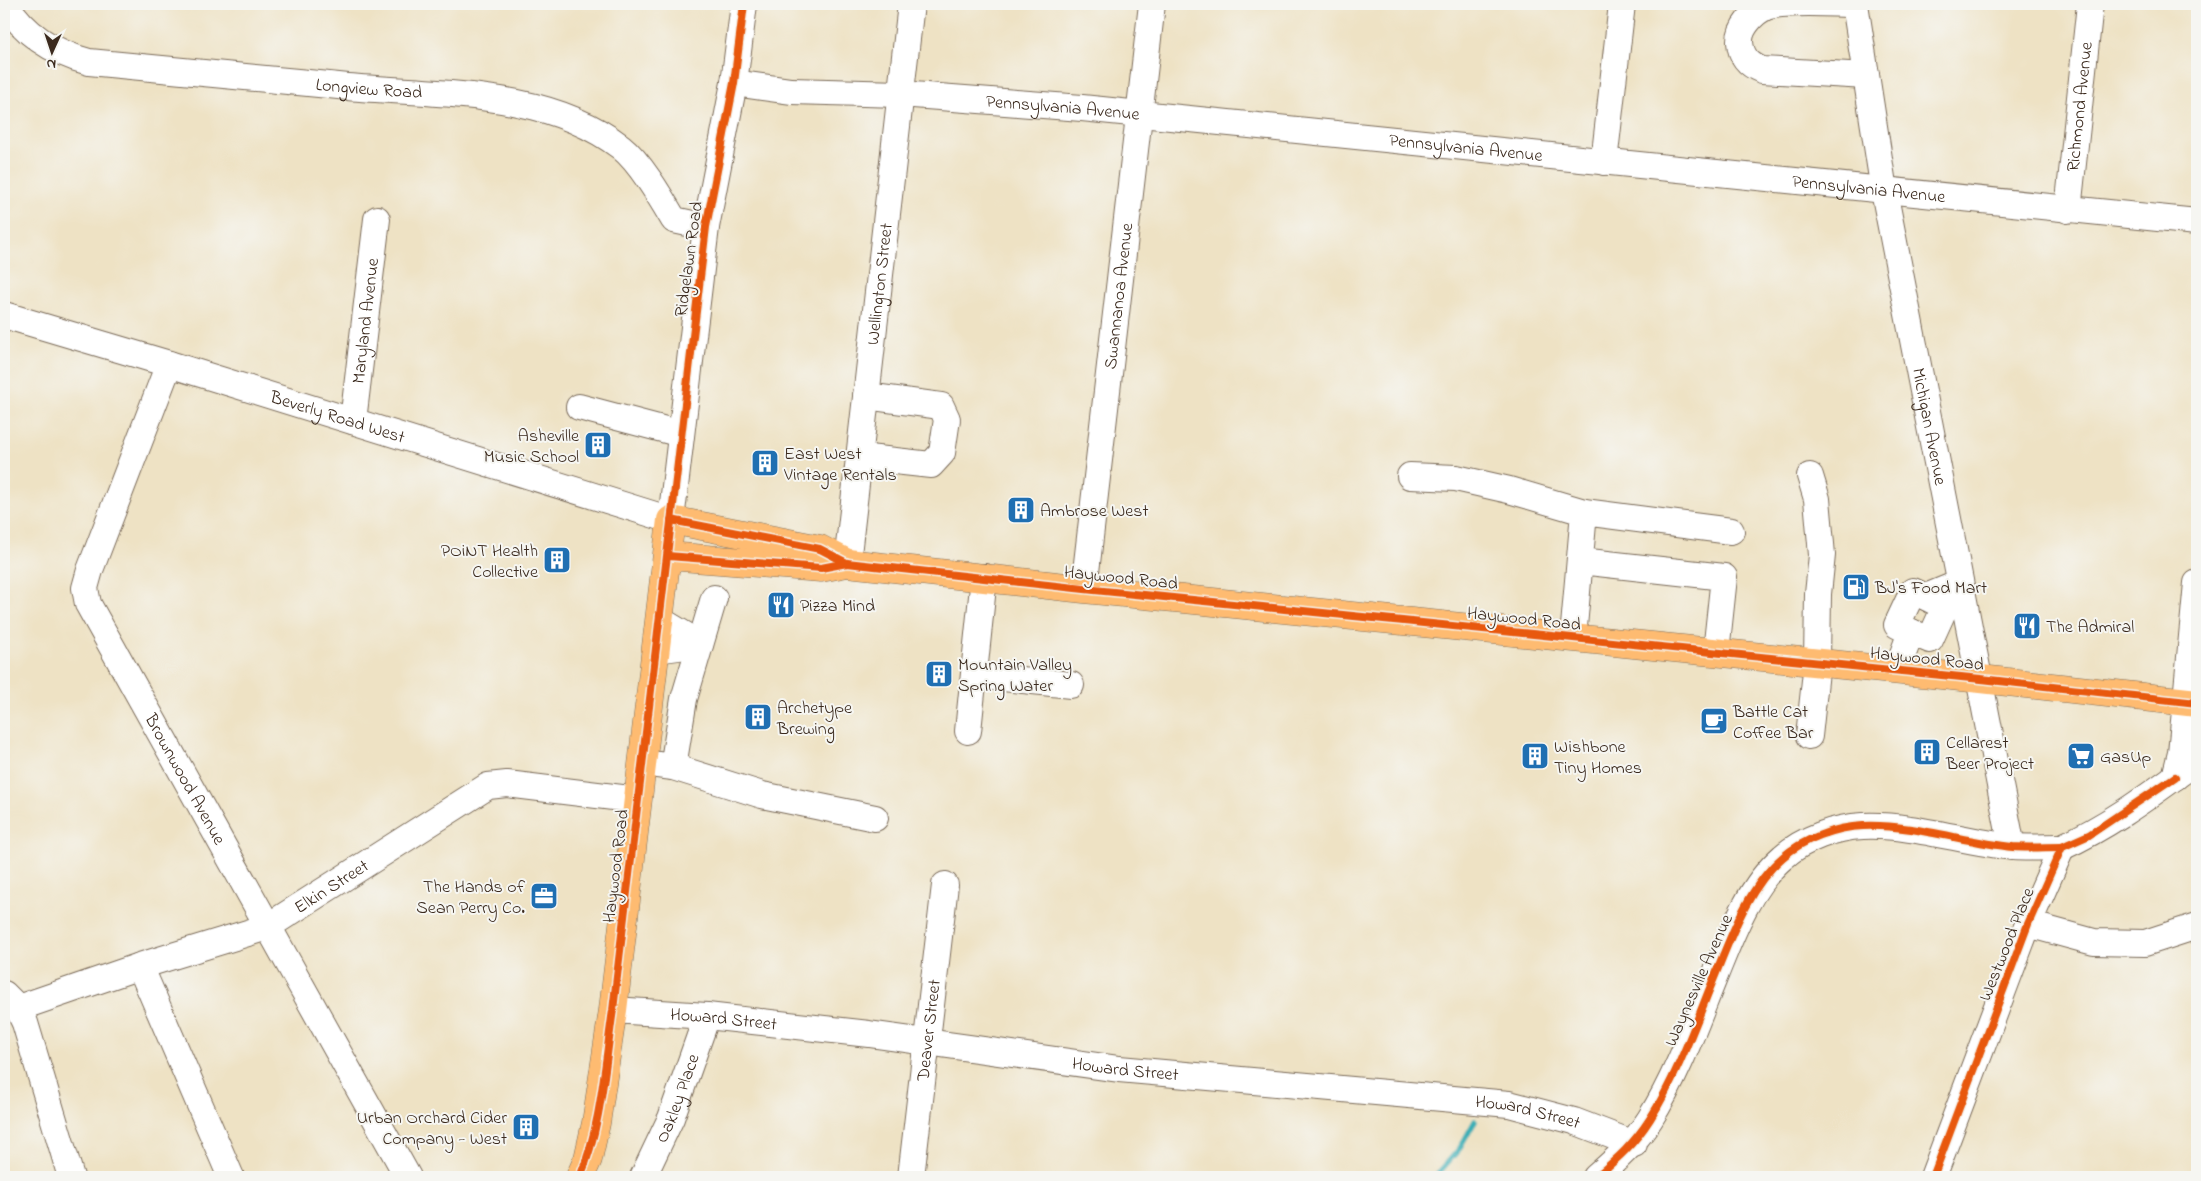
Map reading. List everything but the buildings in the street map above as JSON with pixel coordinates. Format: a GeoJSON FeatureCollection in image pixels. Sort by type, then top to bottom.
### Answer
{"type":"FeatureCollection","features":[{"type":"Feature","properties":{"kind":"main road","name":"Haywood Road"},"geometry":{"type":"LineString","coordinates":[[580,1177],[588,1160],[596,1123],[613,1010],[671,520],[820,549],[847,562]]}},
{"type":"Feature","properties":{"kind":"main road","name":"Haywood Road"},"geometry":{"type":"LineString","coordinates":[[668,556],[821,568],[847,562],[1084,589],[1897,670],[2191,703]]}},
{"type":"Feature","properties":{"kind":"street","name":"Longview Road"},"geometry":{"type":"LineString","coordinates":[[6,4],[34,36],[58,51],[89,62],[388,90],[507,99],[551,110],[589,128],[621,147],[645,175],[674,220],[685,224],[706,227]]}},
{"type":"Feature","properties":{"kind":"street","name":"Ridgelawn Road"},"geometry":{"type":"LineString","coordinates":[[671,520],[706,227],[734,83],[744,4]]}},
{"type":"Feature","properties":{"kind":"street","name":"Wellington Street"},"geometry":{"type":"LineString","coordinates":[[847,562],[911,4]]}},
{"type":"Feature","properties":{"kind":"street","name":"Swannanoa Avenue"},"geometry":{"type":"LineString","coordinates":[[1084,589],[1152,4]]}},
{"type":"Feature","properties":{"kind":"street"},"geometry":{"type":"LineString","coordinates":[[1604,162],[1622,4]]}},
{"type":"Feature","properties":{"kind":"street"},"geometry":{"type":"LineString","coordinates":[[1855,4],[1786,4],[1766,7],[1754,14],[1743,27],[1740,41],[1743,56],[1750,65],[1762,70],[1866,76]]}},
{"type":"Feature","properties":{"kind":"street","name":"Michigan Avenue"},"geometry":{"type":"LineString","coordinates":[[1855,4],[1884,191],[1960,583],[1981,679],[2012,847]]}},
{"type":"Feature","properties":{"kind":"street","name":"Richmond Avenue"},"geometry":{"type":"LineString","coordinates":[[2068,210],[2090,4]]}},
{"type":"Feature","properties":{"kind":"street","name":"Pennsylvania Avenue"},"geometry":{"type":"LineString","coordinates":[[734,83],[791,91],[900,94],[1082,108],[2197,222]]}},
{"type":"Feature","properties":{"kind":"street","name":"Maryland Avenue"},"geometry":{"type":"LineString","coordinates":[[353,421],[377,220]]}},
{"type":"Feature","properties":{"kind":"street","name":"Beverly Road West"},"geometry":{"type":"LineString","coordinates":[[4,316],[169,364],[671,520]]}},
{"type":"Feature","properties":{"kind":"street","name":"Brownwood Avenue"},"geometry":{"type":"LineString","coordinates":[[169,364],[90,570],[85,588],[88,604],[408,1177]]}},
{"type":"Feature","properties":{"kind":"street"},"geometry":{"type":"LineString","coordinates":[[859,457],[931,465],[942,453],[947,418],[941,406],[866,396]]}},
{"type":"Feature","properties":{"kind":"street"},"geometry":{"type":"LineString","coordinates":[[579,407],[681,434]]}},
{"type":"Feature","properties":{"kind":"street"},"geometry":{"type":"LineString","coordinates":[[1410,476],[1456,478],[1509,490],[1584,512],[1731,531]]}},
{"type":"Feature","properties":{"kind":"street"},"geometry":{"type":"LineString","coordinates":[[1809,736],[1817,662],[1818,594],[1822,555],[1817,499],[1810,476]]}},
{"type":"Feature","properties":{"kind":"street"},"geometry":{"type":"LineString","coordinates":[[1573,638],[1584,512]]}},
{"type":"Feature","properties":{"kind":"street"},"geometry":{"type":"LineString","coordinates":[[1580,561],[1724,577],[1716,652]]}},
{"type":"Feature","properties":{"kind":"street"},"geometry":{"type":"LineString","coordinates":[[968,732],[984,577]]}},
{"type":"Feature","properties":{"kind":"street"},"geometry":{"type":"LineString","coordinates":[[1897,670],[1911,632],[1897,625],[1913,591],[1926,597],[1960,583]]}},
{"type":"Feature","properties":{"kind":"street"},"geometry":{"type":"LineString","coordinates":[[2175,777],[2191,703],[2197,583]]}},
{"type":"Feature","properties":{"kind":"street"},"geometry":{"type":"LineString","coordinates":[[673,768],[684,699],[714,598]]}},
{"type":"Feature","properties":{"kind":"street"},"geometry":{"type":"LineString","coordinates":[[660,620],[700,644]]}},
{"type":"Feature","properties":{"kind":"street"},"geometry":{"type":"LineString","coordinates":[[656,650],[700,644]]}},
{"type":"Feature","properties":{"kind":"street"},"geometry":{"type":"LineString","coordinates":[[974,675],[1071,685]]}},
{"type":"Feature","properties":{"kind":"street"},"geometry":{"type":"LineString","coordinates":[[2062,847],[2089,835],[2197,762]]}},
{"type":"Feature","properties":{"kind":"street"},"geometry":{"type":"LineString","coordinates":[[642,763],[673,768],[762,795],[875,818]]}},
{"type":"Feature","properties":{"kind":"street","name":"Elkin Street"},"geometry":{"type":"LineString","coordinates":[[11,1001],[140,966],[267,927],[488,786],[507,784],[638,800]]}},
{"type":"Feature","properties":{"kind":"street","name":"Waynesville Avenue"},"geometry":{"type":"LineString","coordinates":[[1596,1177],[1634,1144],[1665,1091],[1700,1014],[1733,931],[1759,884],[1783,856],[1811,839],[1836,830],[1862,826],[1904,828],[2012,847],[2062,847]]}},
{"type":"Feature","properties":{"kind":"street","name":"Westwood Place"},"geometry":{"type":"LineString","coordinates":[[1933,1177],[2028,924],[2062,847]]}},
{"type":"Feature","properties":{"kind":"street","name":"Deaver Street"},"geometry":{"type":"LineString","coordinates":[[911,1177],[945,885]]}},
{"type":"Feature","properties":{"kind":"street"},"geometry":{"type":"LineString","coordinates":[[2028,924],[2094,942],[2145,943],[2197,926]]}},
{"type":"Feature","properties":{"kind":"street"},"geometry":{"type":"LineString","coordinates":[[140,966],[231,1177]]}},
{"type":"Feature","properties":{"kind":"street"},"geometry":{"type":"LineString","coordinates":[[11,1001],[25,1023],[71,1177]]}},
{"type":"Feature","properties":{"kind":"street","name":"Howard Street"},"geometry":{"type":"LineString","coordinates":[[613,1010],[707,1016],[869,1034],[1119,1069],[1509,1104],[1574,1121],[1634,1144]]}},
{"type":"Feature","properties":{"kind":"street","name":"Oakley Place"},"geometry":{"type":"LineString","coordinates":[[643,1177],[671,1118],[707,1016]]}},
{"type":"Feature","properties":{"kind":"waterway"},"geometry":{"type":"LineString","coordinates":[[1435,1177],[1460,1148],[1475,1121]]}},
{"type":"Feature","properties":{"kind":"cycle path"},"geometry":{"type":"LineString","coordinates":[[580,1177],[593,1138],[605,1073],[706,227],[734,83],[744,4]]}},
{"type":"Feature","properties":{"kind":"cycle path"},"geometry":{"type":"LineString","coordinates":[[671,520],[820,549],[847,563]]}},
{"type":"Feature","properties":{"kind":"cycle path"},"geometry":{"type":"LineString","coordinates":[[668,556],[821,568],[847,563],[1084,589],[1981,679],[2197,703]]}},
{"type":"Feature","properties":{"kind":"cycle path"},"geometry":{"type":"LineString","coordinates":[[1933,1177],[2028,924],[2062,847],[2089,835],[2175,777]]}},
{"type":"Feature","properties":{"kind":"cycle path"},"geometry":{"type":"LineString","coordinates":[[1596,1177],[1638,1136],[1660,1103],[1693,1032],[1727,946],[1750,897],[1771,869],[1791,851],[1820,835],[1863,826],[1920,830],[1994,845],[2062,847]]}},
{"type":"Feature","properties":{"kind":"place","name":"Asheville Music School"},"geometry":{"type":"Point","coordinates":[598,445]}},
{"type":"Feature","properties":{"kind":"place","name":"East West Vintage Rentals"},"geometry":{"type":"Point","coordinates":[765,463]}},
{"type":"Feature","properties":{"kind":"place","name":"Ambrose West"},"geometry":{"type":"Point","coordinates":[1021,510]}},
{"type":"Feature","properties":{"kind":"place","name":"POiNT Health Collective"},"geometry":{"type":"Point","coordinates":[557,560]}},
{"type":"Feature","properties":{"kind":"place","name":"BJ's Food Mart"},"geometry":{"type":"Point","coordinates":[1856,587]}},
{"type":"Feature","properties":{"kind":"place","name":"Pizza Mind"},"geometry":{"type":"Point","coordinates":[781,605]}},
{"type":"Feature","properties":{"kind":"place","name":"The Admiral"},"geometry":{"type":"Point","coordinates":[2027,626]}},
{"type":"Feature","properties":{"kind":"place","name":"Mountain Valley Spring Water"},"geometry":{"type":"Point","coordinates":[939,674]}},
{"type":"Feature","properties":{"kind":"place","name":"Archetype Brewing"},"geometry":{"type":"Point","coordinates":[758,717]}},
{"type":"Feature","properties":{"kind":"place","name":"Battle Cat Coffee Bar"},"geometry":{"type":"Point","coordinates":[1714,721]}},
{"type":"Feature","properties":{"kind":"place","name":"Cellarest Beer Project"},"geometry":{"type":"Point","coordinates":[1927,752]}},
{"type":"Feature","properties":{"kind":"place","name":"Wishbone Tiny Homes"},"geometry":{"type":"Point","coordinates":[1535,756]}},
{"type":"Feature","properties":{"kind":"place","name":"GasUp"},"geometry":{"type":"Point","coordinates":[2081,756]}},
{"type":"Feature","properties":{"kind":"place","name":"The Hands of Sean Perry Co."},"geometry":{"type":"Point","coordinates":[544,896]}},
{"type":"Feature","properties":{"kind":"place","name":"Urban Orchard Cider Company - West"},"geometry":{"type":"Point","coordinates":[526,1127]}}]}
